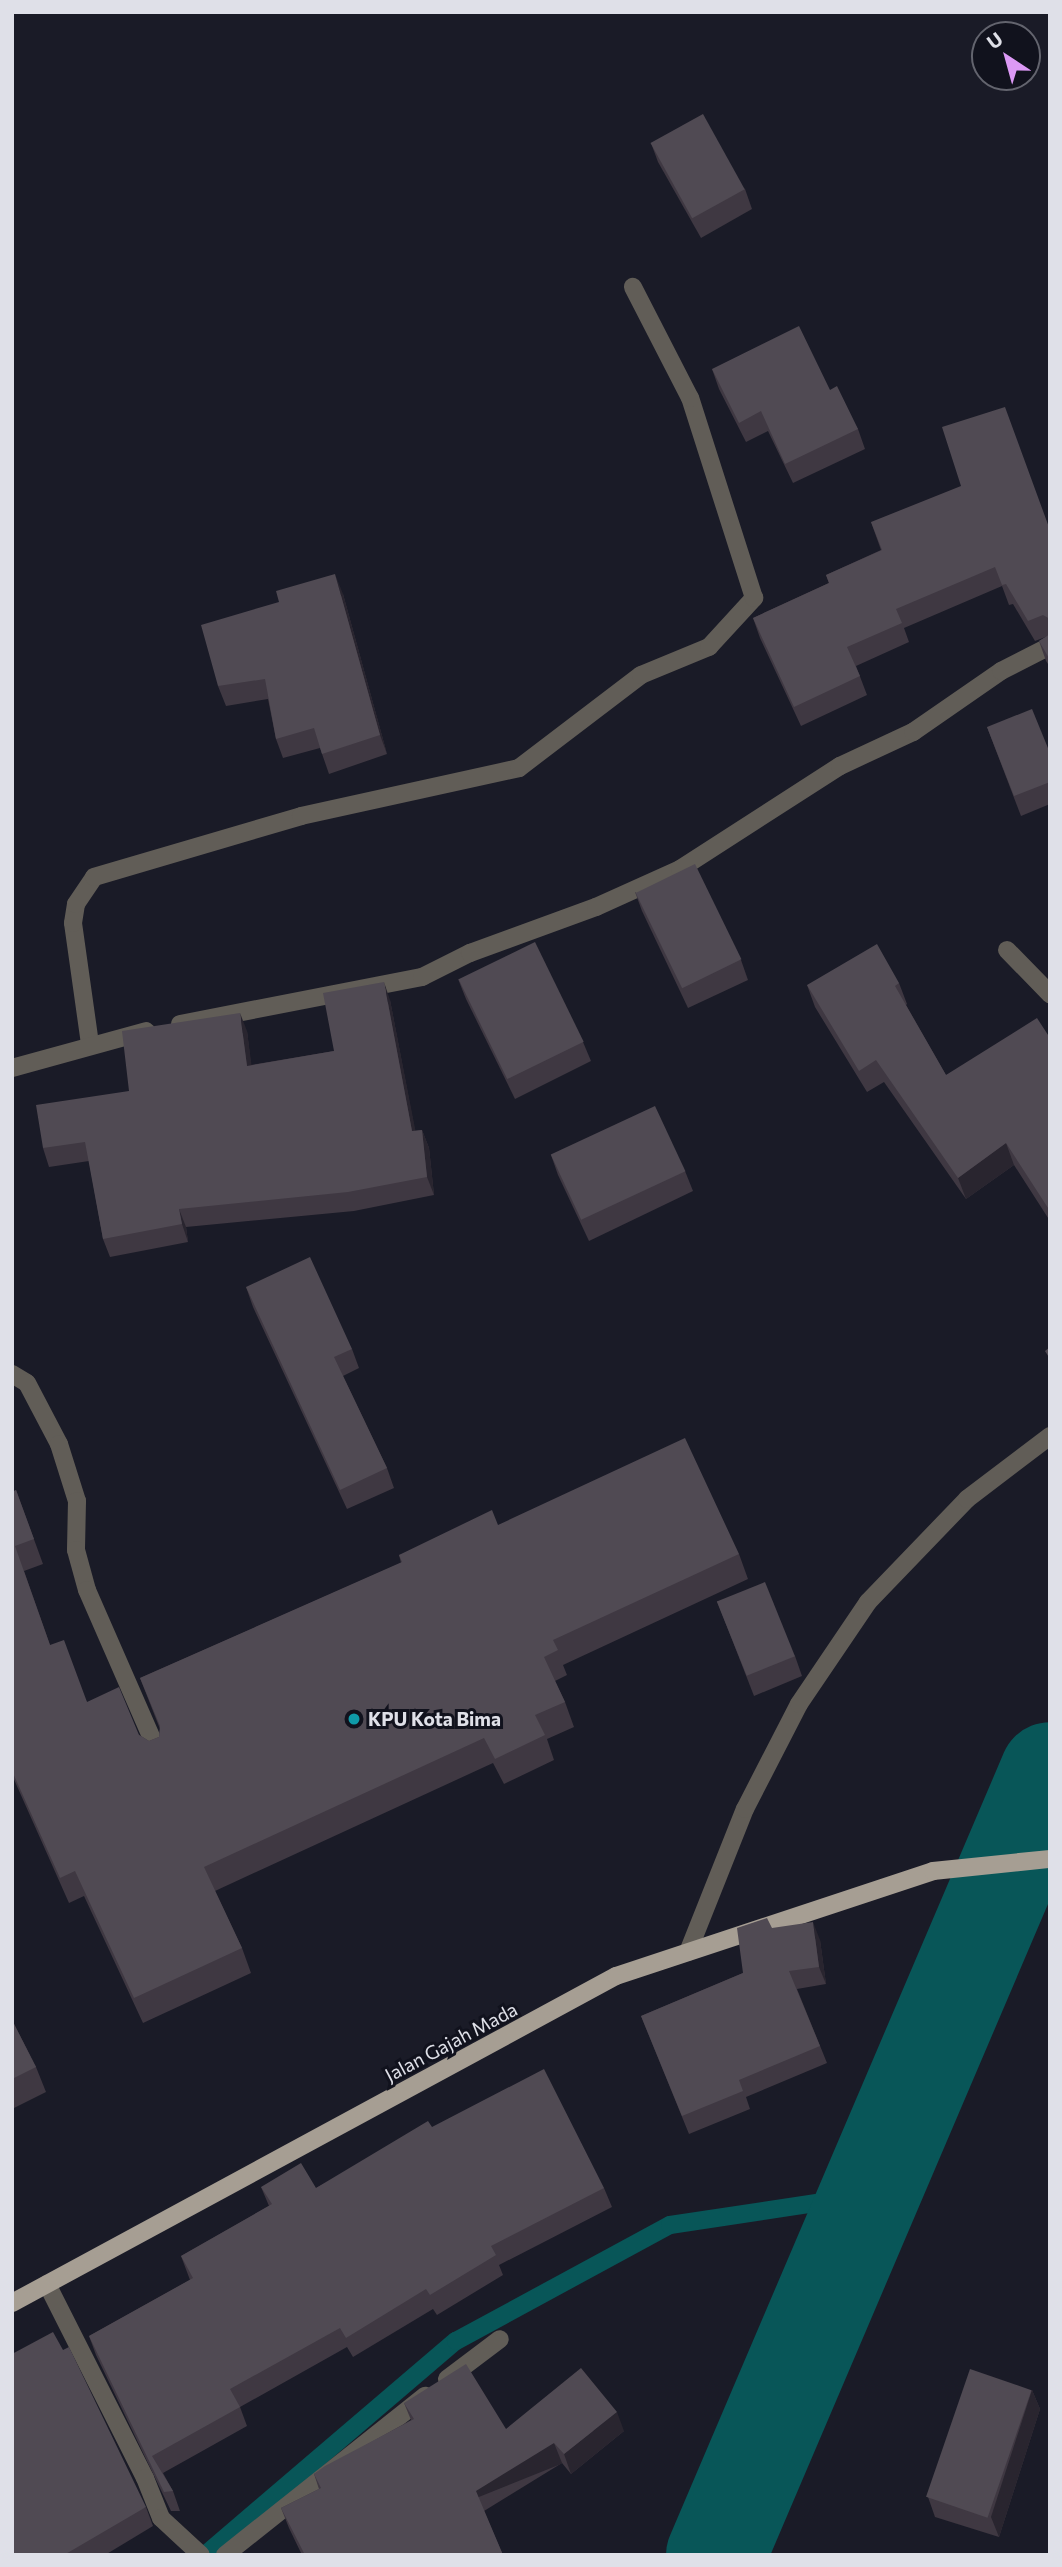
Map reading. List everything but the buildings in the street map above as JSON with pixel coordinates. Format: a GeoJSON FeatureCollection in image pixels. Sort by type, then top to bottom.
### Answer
{"type":"FeatureCollection","features":[{"type":"Feature","properties":{"kind":"main road","name":"Jalan Gajah Mada"},"geometry":{"type":"LineString","coordinates":[[12,2303],[616,1976],[933,1871],[1050,1859]]}},
{"type":"Feature","properties":{"kind":"street"},"geometry":{"type":"LineString","coordinates":[[90,1044],[73,923],[76,904],[94,877],[301,816],[519,768],[641,676],[709,647],[754,598],[690,398],[633,287]]}},
{"type":"Feature","properties":{"kind":"street"},"geometry":{"type":"LineString","coordinates":[[12,1068],[90,1044],[282,1001],[422,976],[470,953],[596,907],[680,869],[841,766],[913,732],[1001,671],[1050,646]]}},
{"type":"Feature","properties":{"kind":"street"},"geometry":{"type":"LineString","coordinates":[[1007,950],[1050,994]]}},
{"type":"Feature","properties":{"kind":"street"},"geometry":{"type":"LineString","coordinates":[[12,1374],[27,1383],[59,1444],[77,1501],[76,1550],[87,1590],[159,1755]]}},
{"type":"Feature","properties":{"kind":"street"},"geometry":{"type":"LineString","coordinates":[[688,1952],[745,1809],[793,1715],[868,1602],[967,1499],[1050,1436]]}},
{"type":"Feature","properties":{"kind":"street"},"geometry":{"type":"LineString","coordinates":[[47,2284],[145,2478],[161,2518],[201,2555]]}},
{"type":"Feature","properties":{"kind":"street"},"geometry":{"type":"LineString","coordinates":[[225,2555],[500,2339]]}},
{"type":"Feature","properties":{"kind":"waterway"},"geometry":{"type":"LineString","coordinates":[[716,2555],[1050,1772]]}},
{"type":"Feature","properties":{"kind":"waterway"},"geometry":{"type":"LineString","coordinates":[[205,2555],[456,2341],[670,2225],[868,2195]]}},
{"type":"Feature","properties":{"kind":"place","name":"KPU Kota Bima"},"geometry":{"type":"Point","coordinates":[354,1719]}}]}
